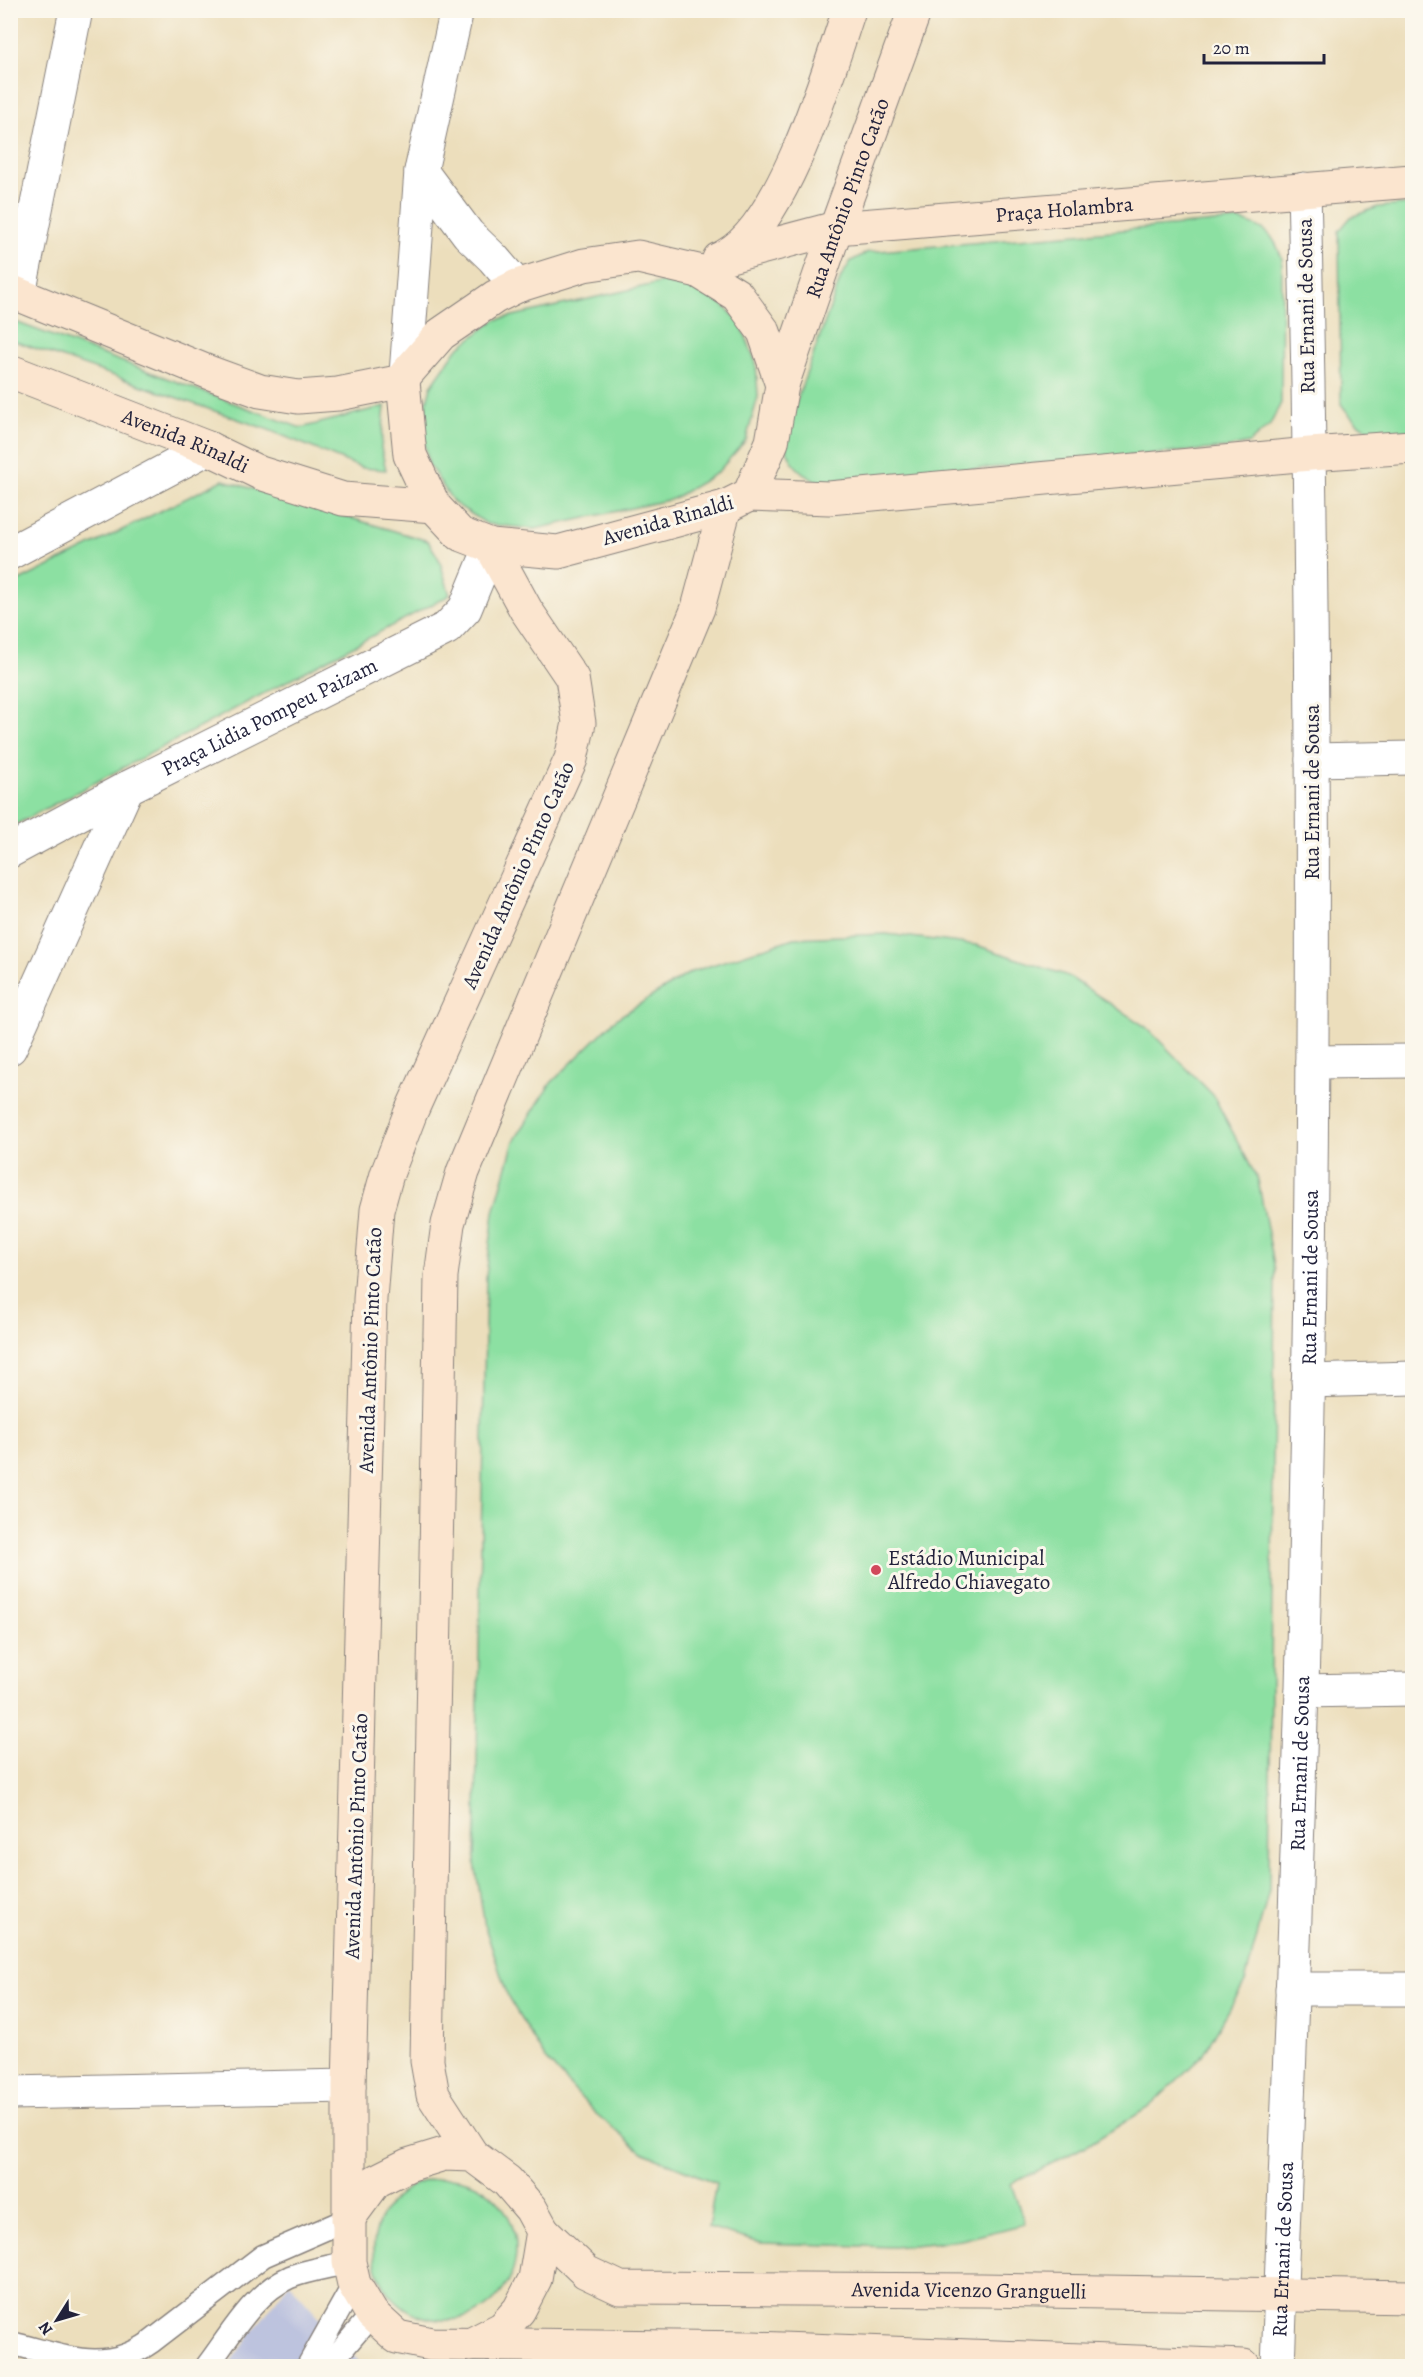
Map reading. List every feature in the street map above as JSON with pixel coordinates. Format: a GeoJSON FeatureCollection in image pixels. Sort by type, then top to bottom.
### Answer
{"type":"FeatureCollection","features":[{"type":"Feature","properties":{"kind":"main road"},"geometry":{"type":"LineString","coordinates":[[672,265],[719,259],[736,250],[751,234],[786,180],[818,102],[849,10]]}},
{"type":"Feature","properties":{"kind":"main road","name":"Rua Antônio Pinto Catão"},"geometry":{"type":"LineString","coordinates":[[782,385],[915,10]]}},
{"type":"Feature","properties":{"kind":"main road","name":"Praça Holambra"},"geometry":{"type":"LineString","coordinates":[[719,259],[836,228],[1413,181]]}},
{"type":"Feature","properties":{"kind":"main road","name":"Avenida Rinaldi"},"geometry":{"type":"LineString","coordinates":[[638,257],[672,265],[698,271],[737,295],[764,332],[782,385],[772,441],[760,473],[737,501],[558,552],[491,546],[460,534],[434,507],[410,455],[404,377],[441,334],[495,297],[517,286],[584,265],[638,257]]}},
{"type":"Feature","properties":{"kind":"main road"},"geometry":{"type":"LineString","coordinates":[[14,292],[197,368],[260,391],[298,396],[328,394],[404,377]]}},
{"type":"Feature","properties":{"kind":"main road","name":"Avenida Rinaldi"},"geometry":{"type":"LineString","coordinates":[[10,371],[208,448],[260,473],[343,500],[434,507]]}},
{"type":"Feature","properties":{"kind":"main road"},"geometry":{"type":"LineString","coordinates":[[470,2344],[503,2328],[519,2310],[535,2278],[543,2231],[531,2209],[507,2181],[472,2155],[433,2095],[427,2061],[441,1276],[448,1224],[463,1172],[698,608],[737,501],[829,498],[1310,454],[1413,447]]}},
{"type":"Feature","properties":{"kind":"main road","name":"Avenida Antônio Pinto Catão"},"geometry":{"type":"LineString","coordinates":[[348,2219],[349,2086],[370,1299],[376,1210],[410,1114],[571,759],[579,723],[572,678],[526,610],[491,546]]}},
{"type":"Feature","properties":{"kind":"main road"},"geometry":{"type":"LineString","coordinates":[[472,2155],[444,2154],[408,2165],[375,2181],[348,2219],[352,2273],[372,2314],[397,2337],[431,2344],[753,2348],[998,2362],[1244,2367]]}},
{"type":"Feature","properties":{"kind":"main road","name":"Avenida Vicenzo Granguelli"},"geometry":{"type":"LineString","coordinates":[[543,2231],[585,2272],[620,2288],[970,2290],[1413,2297]]}},
{"type":"Feature","properties":{"kind":"street"},"geometry":{"type":"LineString","coordinates":[[14,292],[76,10]]}},
{"type":"Feature","properties":{"kind":"street"},"geometry":{"type":"LineString","coordinates":[[404,377],[421,171],[457,10]]}},
{"type":"Feature","properties":{"kind":"street"},"geometry":{"type":"LineString","coordinates":[[421,171],[468,234],[517,286]]}},
{"type":"Feature","properties":{"kind":"street","name":"Rua Ernani de Sousa"},"geometry":{"type":"LineString","coordinates":[[1278,2367],[1302,1690],[1312,1062],[1310,454],[1304,189]]}},
{"type":"Feature","properties":{"kind":"street"},"geometry":{"type":"LineString","coordinates":[[10,553],[208,448]]}},
{"type":"Feature","properties":{"kind":"street","name":"Praça Lidia Pompeu Paizam"},"geometry":{"type":"LineString","coordinates":[[10,851],[127,788],[447,628],[465,609],[491,546]]}},
{"type":"Feature","properties":{"kind":"street"},"geometry":{"type":"LineString","coordinates":[[1312,760],[1413,758]]}},
{"type":"Feature","properties":{"kind":"street"},"geometry":{"type":"LineString","coordinates":[[10,1048],[127,788]]}},
{"type":"Feature","properties":{"kind":"street"},"geometry":{"type":"LineString","coordinates":[[1312,1062],[1413,1061]]}},
{"type":"Feature","properties":{"kind":"street"},"geometry":{"type":"LineString","coordinates":[[1308,1381],[1413,1378]]}},
{"type":"Feature","properties":{"kind":"street"},"geometry":{"type":"LineString","coordinates":[[1302,1690],[1413,1689]]}},
{"type":"Feature","properties":{"kind":"street"},"geometry":{"type":"LineString","coordinates":[[1292,1989],[1413,1989]]}},
{"type":"Feature","properties":{"kind":"street"},"geometry":{"type":"LineString","coordinates":[[10,2093],[349,2086]]}},
{"type":"Feature","properties":{"kind":"lane"},"geometry":{"type":"LineString","coordinates":[[10,2343],[91,2362],[124,2358],[152,2342],[263,2256],[348,2219]]}},
{"type":"Feature","properties":{"kind":"lane"},"geometry":{"type":"LineString","coordinates":[[207,2367],[257,2301],[269,2290],[291,2277],[352,2273],[308,2367]]}},
{"type":"Feature","properties":{"kind":"lane"},"geometry":{"type":"LineString","coordinates":[[328,2367],[372,2314]]}},
{"type":"Feature","properties":{"kind":"shaded area"},"geometry":{"type":"Polygon","coordinates":[[[289,2283],[363,2366],[227,2366],[289,2283]]]}},
{"type":"Feature","properties":{"kind":"green space"},"geometry":{"type":"Polygon","coordinates":[[[1412,204],[1412,431],[1379,433],[1364,428],[1349,415],[1341,404],[1339,231],[1351,217],[1378,207],[1412,204]]]}},
{"type":"Feature","properties":{"kind":"green space"},"geometry":{"type":"Polygon","coordinates":[[[1239,220],[1267,232],[1272,237],[1282,259],[1281,403],[1270,425],[1249,443],[1226,448],[817,482],[798,469],[791,460],[783,439],[841,277],[851,261],[868,252],[1239,220]]]}},
{"type":"Feature","properties":{"kind":"green space"},"geometry":{"type":"Polygon","coordinates":[[[664,282],[712,294],[740,322],[756,363],[758,397],[746,440],[717,473],[673,499],[535,529],[487,524],[454,503],[429,465],[421,425],[431,386],[457,349],[495,320],[664,282]]]}},
{"type":"Feature","properties":{"kind":"green space"},"geometry":{"type":"Polygon","coordinates":[[[10,320],[301,428],[385,406],[381,448],[386,470],[362,468],[269,430],[11,340],[10,320]]]}},
{"type":"Feature","properties":{"kind":"green space"},"geometry":{"type":"Polygon","coordinates":[[[223,480],[428,541],[439,559],[450,595],[11,827],[11,585],[223,480]]]}},
{"type":"Feature","properties":{"kind":"green space","name":"Estádio Municipal Alfredo Chiavegato"},"geometry":{"type":"Polygon","coordinates":[[[886,934],[976,945],[1068,976],[1146,1027],[1213,1095],[1258,1180],[1275,1270],[1269,1890],[1245,1982],[1203,2055],[1149,2107],[1088,2145],[1011,2184],[1025,2224],[961,2240],[894,2247],[761,2243],[708,2228],[716,2183],[642,2152],[594,2112],[545,2058],[508,1997],[485,1927],[475,1863],[486,1276],[494,1212],[514,1141],[551,1083],[617,1018],[691,972],[794,938],[886,934]]]}},
{"type":"Feature","properties":{"kind":"green space"},"geometry":{"type":"Polygon","coordinates":[[[445,2178],[472,2184],[495,2199],[510,2222],[516,2249],[510,2276],[495,2299],[472,2314],[445,2320],[418,2314],[395,2299],[380,2276],[374,2249],[380,2222],[395,2199],[418,2184],[445,2178]]]}},
{"type":"Feature","properties":{"kind":"place","name":"Estádio Municipal Alfredo Chiavegato"},"geometry":{"type":"Point","coordinates":[876,1570]}}]}
